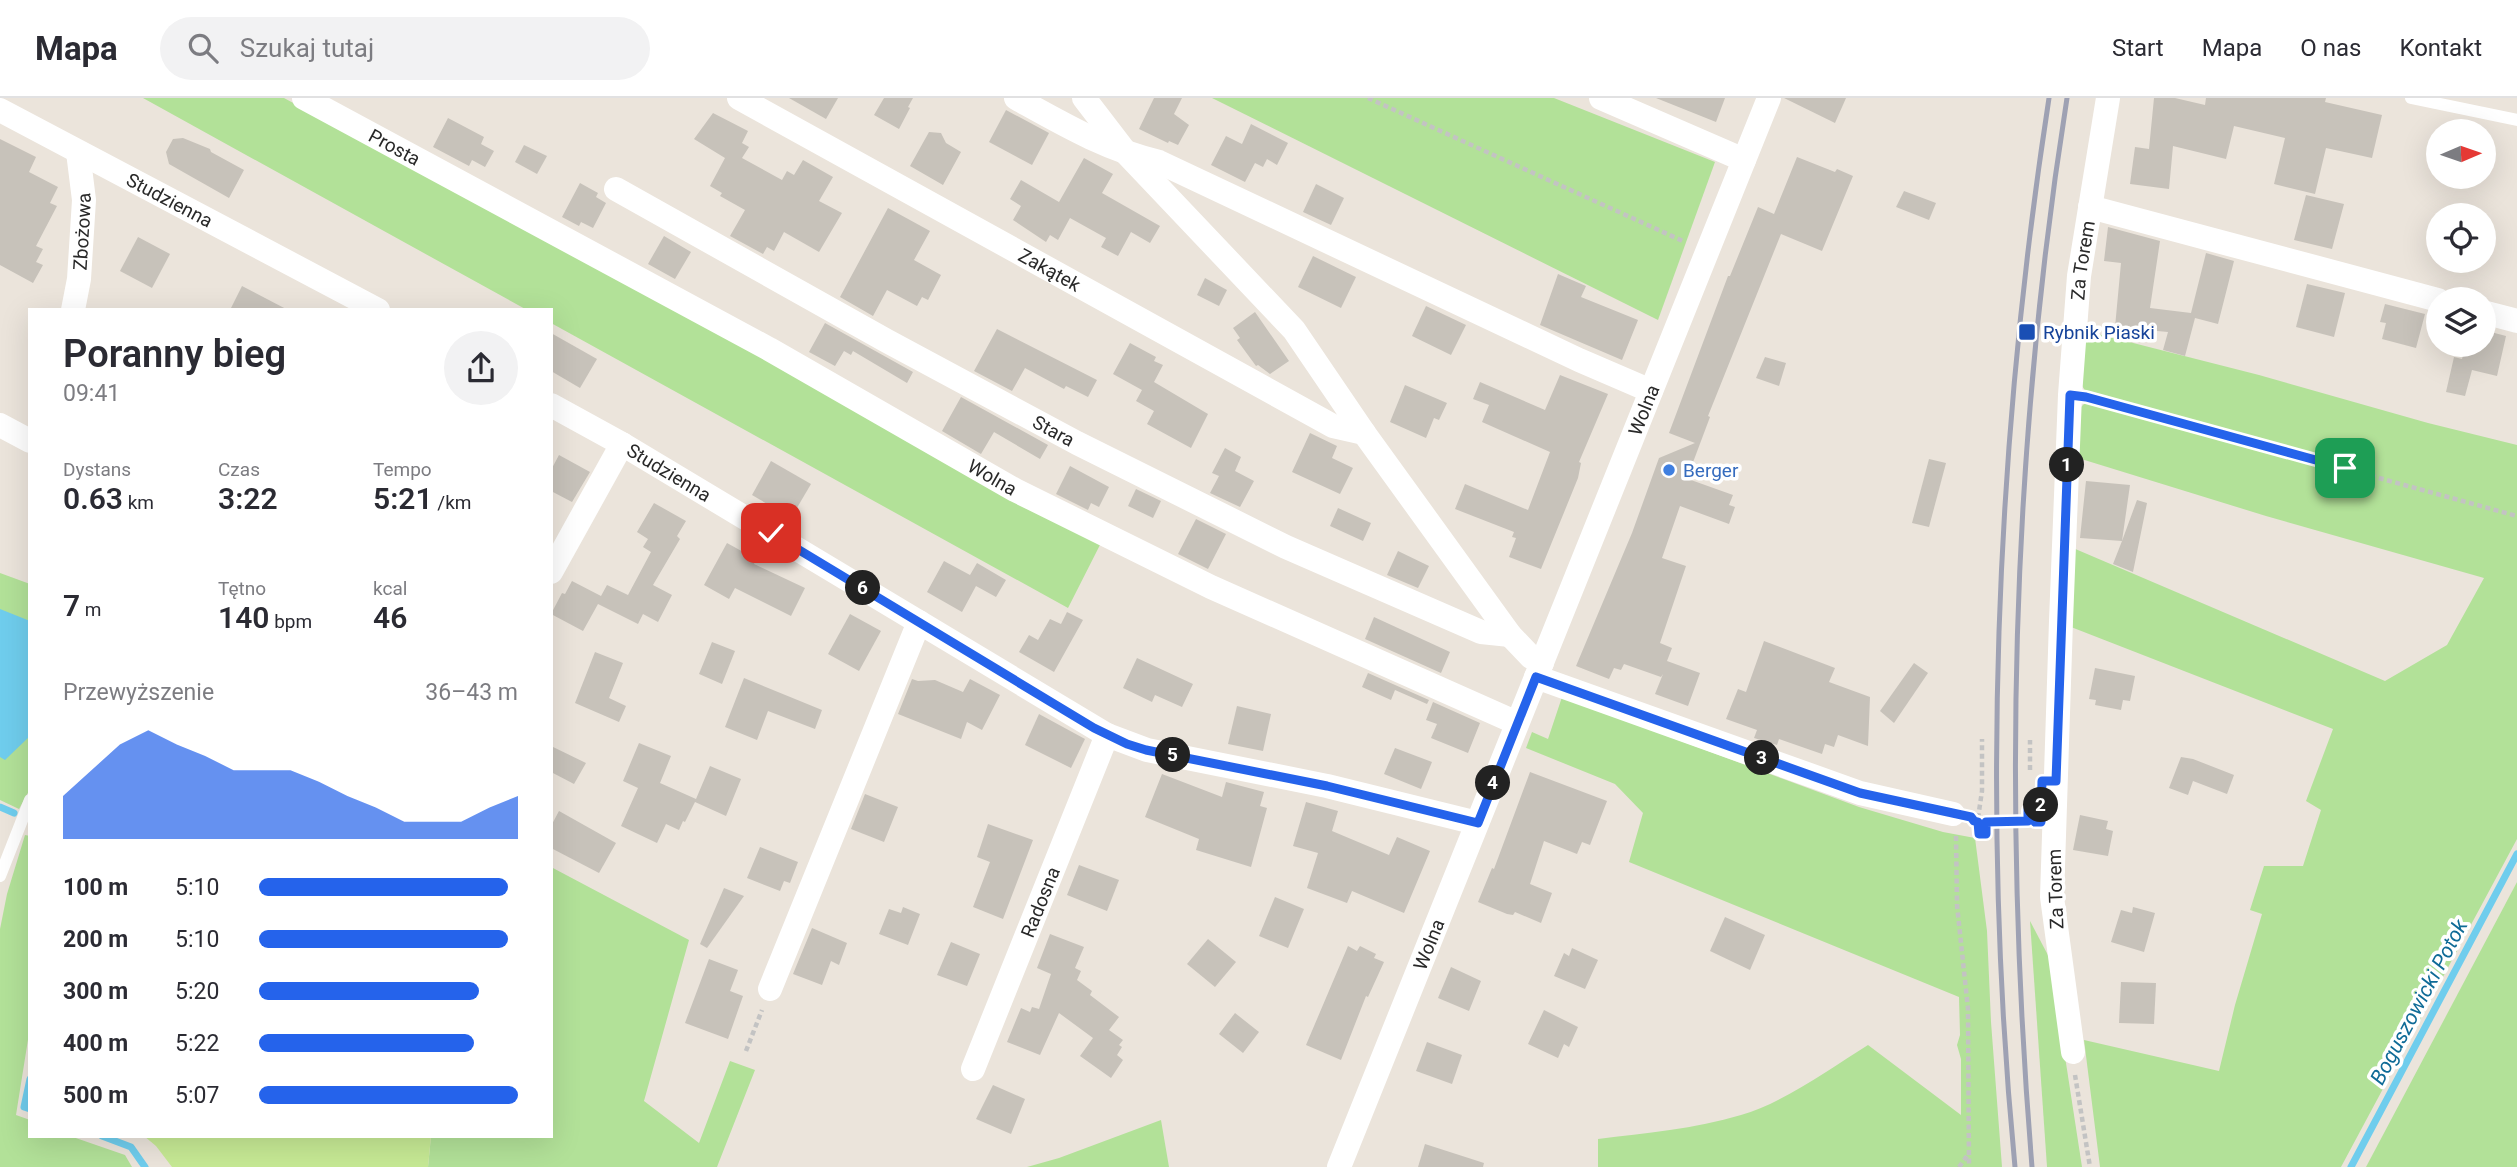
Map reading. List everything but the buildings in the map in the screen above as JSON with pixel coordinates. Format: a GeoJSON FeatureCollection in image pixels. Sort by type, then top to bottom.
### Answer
{"type":"FeatureCollection","features":[{"type":"Feature","properties":{"kind":"street","name":"Prosta"},"geometry":{"type":"LineString","coordinates":[[304,98],[486,195]]}},
{"type":"Feature","properties":{"kind":"street","name":"Zakątek"},"geometry":{"type":"LineString","coordinates":[[739,98],[1333,426],[1364,433]]}},
{"type":"Feature","properties":{"kind":"street"},"geometry":{"type":"LineString","coordinates":[[1016,98],[1094,141],[1127,154],[1159,162],[1579,360],[1651,391]]}},
{"type":"Feature","properties":{"kind":"street"},"geometry":{"type":"LineString","coordinates":[[1084,98],[1127,154],[1294,330],[1364,433],[1510,635],[1531,657],[1539,670],[1860,793],[1953,814]]}},
{"type":"Feature","properties":{"kind":"street"},"geometry":{"type":"LineString","coordinates":[[1601,98],[1627,103],[1744,160]]}},
{"type":"Feature","properties":{"kind":"street","name":"Wolna"},"geometry":{"type":"LineString","coordinates":[[1339,1167],[1769,98]]}},
{"type":"Feature","properties":{"kind":"street","name":"Za Torem"},"geometry":{"type":"LineString","coordinates":[[2073,1052],[2052,897],[2070,395],[2079,276],[2108,98]]}},
{"type":"Feature","properties":{"kind":"street","name":"Studzienna"},"geometry":{"type":"LineString","coordinates":[[0,110],[374,308]]}},
{"type":"Feature","properties":{"kind":"street","name":"Zbożowa"},"geometry":{"type":"LineString","coordinates":[[73,308],[79,279],[84,200],[78,152]]}},
{"type":"Feature","properties":{"kind":"street","name":"Stara"},"geometry":{"type":"LineString","coordinates":[[616,189],[887,341],[1077,443],[1286,547],[1481,632],[1510,635]]}},
{"type":"Feature","properties":{"kind":"street","name":"Wolna"},"geometry":{"type":"LineString","coordinates":[[486,195],[769,349],[1015,490],[1211,587],[1517,723]]}},
{"type":"Feature","properties":{"kind":"street"},"geometry":{"type":"LineString","coordinates":[[2090,207],[2426,297]]}},
{"type":"Feature","properties":{"kind":"street"},"geometry":{"type":"LineString","coordinates":[[2496,315],[2517,321]]}},
{"type":"Feature","properties":{"kind":"street","name":"Studzienna"},"geometry":{"type":"LineString","coordinates":[[553,406],[622,444],[1107,735],[1146,750],[1327,786],[1478,823]]}},
{"type":"Feature","properties":{"kind":"street"},"geometry":{"type":"LineString","coordinates":[[0,425],[28,440]]}},
{"type":"Feature","properties":{"kind":"street"},"geometry":{"type":"LineString","coordinates":[[553,568],[622,444]]}},
{"type":"Feature","properties":{"kind":"street"},"geometry":{"type":"LineString","coordinates":[[770,989],[919,622]]}},
{"type":"Feature","properties":{"kind":"street","name":"Radosna"},"geometry":{"type":"LineString","coordinates":[[973,1069],[1107,735]]}},
{"type":"Feature","properties":{"kind":"lane"},"geometry":{"type":"LineString","coordinates":[[2411,98],[2517,120]]}},
{"type":"Feature","properties":{"kind":"lane"},"geometry":{"type":"LineString","coordinates":[[0,876],[28,805]]}},
{"type":"Feature","properties":{"kind":"path"},"geometry":{"type":"LineString","coordinates":[[1368,98],[1685,242]]}},
{"type":"Feature","properties":{"kind":"path"},"geometry":{"type":"LineString","coordinates":[[2070,395],[2086,397],[2517,516]]}},
{"type":"Feature","properties":{"kind":"path"},"geometry":{"type":"LineString","coordinates":[[1982,739],[1979,834],[1986,834],[1986,822],[2028,821],[2028,810],[2034,810],[2035,822]]}},
{"type":"Feature","properties":{"kind":"path"},"geometry":{"type":"LineString","coordinates":[[1969,1167],[1968,1009],[1961,959],[1953,814],[1971,817],[1978,822]]}},
{"type":"Feature","properties":{"kind":"path"},"geometry":{"type":"LineString","coordinates":[[746,1051],[770,989]]}},
{"type":"Feature","properties":{"kind":"path"},"geometry":{"type":"LineString","coordinates":[[2073,1052],[2090,1167]]}},
{"type":"Feature","properties":{"kind":"path"},"geometry":{"type":"LineString","coordinates":[[1959,1167],[1968,1154]]}},
{"type":"Feature","properties":{"kind":"green space"},"geometry":{"type":"Polygon","coordinates":[[[143,98],[284,98],[1103,539],[1068,608],[553,324],[553,308],[523,308],[143,98]]]}},
{"type":"Feature","properties":{"kind":"green space"},"geometry":{"type":"Polygon","coordinates":[[[1212,98],[1554,98],[1715,162],[1658,320],[1212,98]]]}},
{"type":"Feature","properties":{"kind":"green space"},"geometry":{"type":"Polygon","coordinates":[[[2086,331],[2517,445],[2517,839],[2341,1167],[2100,1167],[2084,1040],[2219,1071],[2262,914],[2250,910],[2264,866],[2303,866],[2321,810],[2306,801],[2333,729],[2071,627],[2073,548],[2385,681],[2447,645],[2484,578],[2266,516],[2078,458],[2081,407],[2086,396],[2082,386],[2086,331]]]}},
{"type":"Feature","properties":{"kind":"green space"},"geometry":{"type":"Polygon","coordinates":[[[0,573],[28,583],[28,793],[19,809],[0,800],[0,573]]]}},
{"type":"Feature","properties":{"kind":"green space"},"geometry":{"type":"Polygon","coordinates":[[[1562,697],[1859,807],[1943,832],[1975,838],[1987,931],[2002,1167],[1598,1167],[1598,1139],[1688,1127],[1741,1115],[1806,1084],[1868,1045],[1961,1115],[1961,1059],[1957,1045],[1960,1035],[1959,997],[1629,862],[1643,813],[1615,784],[1526,748],[1532,732],[1548,739],[1562,697]]]}},
{"type":"Feature","properties":{"kind":"green space"},"geometry":{"type":"Polygon","coordinates":[[[25,835],[28,836],[28,1040],[16,1115],[28,1119],[28,1138],[76,1138],[125,1155],[132,1167],[0,1167],[0,929],[7,894],[25,835]]]}},
{"type":"Feature","properties":{"kind":"green space"},"geometry":{"type":"Polygon","coordinates":[[[553,868],[689,940],[644,1101],[699,1143],[730,1061],[755,1070],[717,1167],[428,1167],[431,1138],[553,1138],[553,868]]]}},
{"type":"Feature","properties":{"kind":"green space"},"geometry":{"type":"Polygon","coordinates":[[[2517,882],[2517,1167],[2366,1167],[2517,882]]]}},
{"type":"Feature","properties":{"kind":"green space"},"geometry":{"type":"Polygon","coordinates":[[[2030,921],[2050,959],[2082,1167],[2047,1167],[2030,921]]]}},
{"type":"Feature","properties":{"kind":"green space"},"geometry":{"type":"Polygon","coordinates":[[[1161,1120],[1169,1167],[1027,1167],[1059,1158],[1161,1120]]]}},
{"type":"Feature","properties":{"kind":"green space"},"geometry":{"type":"Polygon","coordinates":[[[146,1138],[431,1138],[428,1167],[172,1167],[146,1138]]]}},
{"type":"Feature","properties":{"kind":"water"},"geometry":{"type":"Polygon","coordinates":[[[0,609],[28,620],[28,738],[5,760],[0,757],[0,609]]]}},
{"type":"Feature","properties":{"kind":"waterway","name":"Boguszowicki Potok"},"geometry":{"type":"LineString","coordinates":[[0,807],[14,813]]}},
{"type":"Feature","properties":{"kind":"waterway","name":"Boguszowicki Potok"},"geometry":{"type":"LineString","coordinates":[[2351,1167],[2517,854]]}},
{"type":"Feature","properties":{"kind":"waterway","name":"Boguszowicki Potok"},"geometry":{"type":"LineString","coordinates":[[28,1088],[24,1107],[28,1108]]}},
{"type":"Feature","properties":{"kind":"waterway","name":"Boguszowicki Potok"},"geometry":{"type":"LineString","coordinates":[[107,1138],[131,1147],[145,1167]]}},
{"type":"Feature","properties":{"kind":"railway"},"geometry":{"type":"LineString","coordinates":[[2015,1167],[2004,1035],[1998,901],[1999,632],[2016,363],[2049,98]]}},
{"type":"Feature","properties":{"kind":"railway"},"geometry":{"type":"LineString","coordinates":[[2032,1167],[2017,900],[2018,632],[2034,364],[2048,231],[2067,98]]}},
{"type":"Feature","properties":{"kind":"place","name":"Rybnik Piaski"},"geometry":{"type":"Point","coordinates":[2027,332]}},
{"type":"Feature","properties":{"kind":"place","name":"Berger"},"geometry":{"type":"Point","coordinates":[1669,470]}},
{"type":"Feature","properties":{"kind":"route"},"geometry":{"type":"LineString","coordinates":[[771,533],[1094,728],[1146,750],[1327,786],[1478,823],[1536,677],[1860,793],[1971,817],[1978,822],[1979,834],[1986,834],[1986,822],[2028,821],[2028,810],[2034,810],[2035,822],[2041,822],[2042,781],[2056,781],[2070,395],[2086,397],[2345,468]]}}]}
